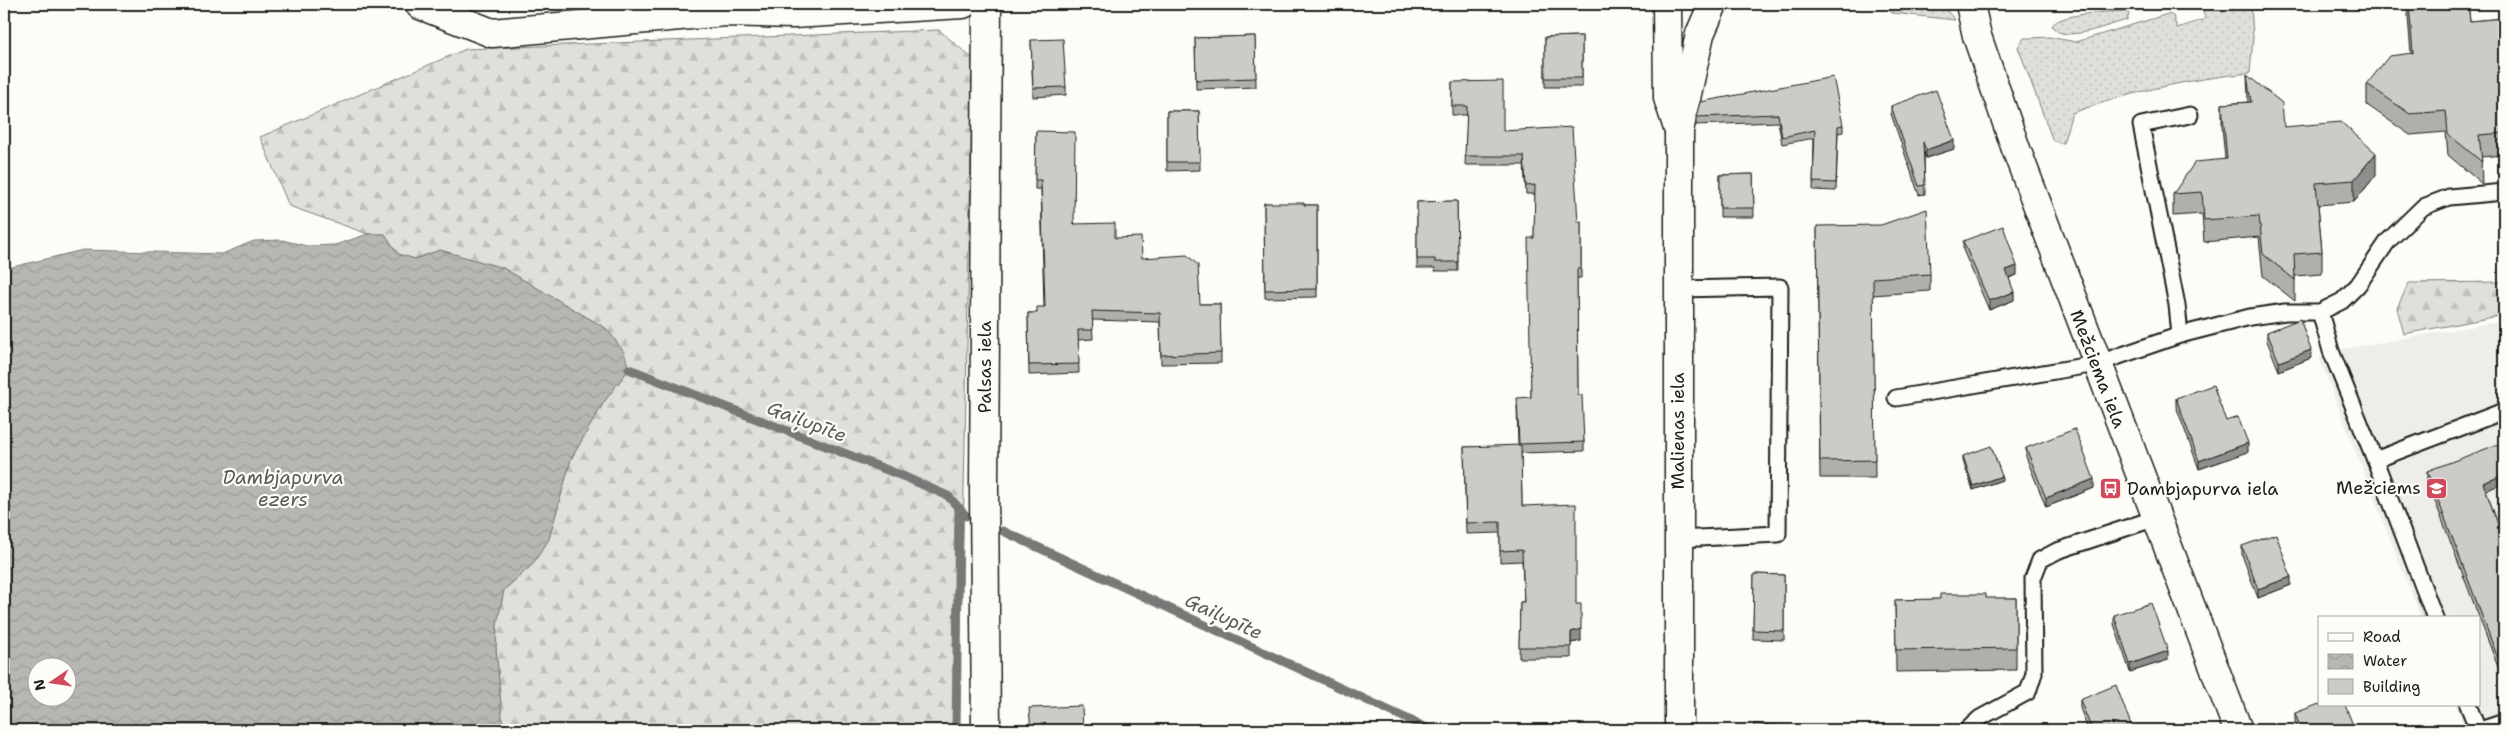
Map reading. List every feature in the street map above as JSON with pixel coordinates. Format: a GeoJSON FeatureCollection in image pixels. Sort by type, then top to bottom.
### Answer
{"type":"FeatureCollection","features":[{"type":"Feature","properties":{"kind":"street"},"geometry":{"type":"LineString","coordinates":[[420,4],[492,33],[724,12],[793,14],[963,4]]}},
{"type":"Feature","properties":{"kind":"street","name":"Palsas iela"},"geometry":{"type":"LineString","coordinates":[[986,730],[984,472],[987,4]]}},
{"type":"Feature","properties":{"kind":"street","name":"Malienas iela"},"geometry":{"type":"LineString","coordinates":[[1667,4],[1668,98],[1679,131]]}},
{"type":"Feature","properties":{"kind":"street","name":"Malienas iela"},"geometry":{"type":"LineString","coordinates":[[1679,730],[1677,290],[1679,131],[1700,34],[1713,4]]}},
{"type":"Feature","properties":{"kind":"street","name":"Mežciema iela"},"geometry":{"type":"LineString","coordinates":[[1970,4],[1977,36],[2016,150],[2096,364],[2238,730]]}},
{"type":"Feature","properties":{"kind":"lane"},"geometry":{"type":"LineString","coordinates":[[2180,335],[2177,306],[2141,125],[2190,115]]}},
{"type":"Feature","properties":{"kind":"lane"},"geometry":{"type":"LineString","coordinates":[[1896,398],[2096,364],[2180,335],[2250,317],[2284,312],[2320,312],[2342,300],[2358,285],[2388,241],[2423,207],[2449,196],[2504,192]]}},
{"type":"Feature","properties":{"kind":"lane"},"geometry":{"type":"LineString","coordinates":[[1677,290],[1780,287],[1778,534],[1679,539]]}},
{"type":"Feature","properties":{"kind":"lane"},"geometry":{"type":"LineString","coordinates":[[2320,312],[2331,351],[2434,616]]}},
{"type":"Feature","properties":{"kind":"lane"},"geometry":{"type":"LineString","coordinates":[[2375,460],[2504,410]]}},
{"type":"Feature","properties":{"kind":"lane"},"geometry":{"type":"LineString","coordinates":[[1967,730],[1980,718],[2028,692],[2034,673],[2033,578],[2040,560],[2057,551],[2156,518]]}},
{"type":"Feature","properties":{"kind":"lane"},"geometry":{"type":"LineString","coordinates":[[2468,706],[2479,730],[2504,722]]}},
{"type":"Feature","properties":{"kind":"shaded area","name":"Mežciems"},"geometry":{"type":"Polygon","coordinates":[[[2504,321],[2504,713],[2465,727],[2456,706],[2480,706],[2480,616],[2420,616],[2319,358],[2331,351],[2504,321]]]}},
{"type":"Feature","properties":{"kind":"green space"},"geometry":{"type":"Polygon","coordinates":[[[1884,4],[1941,4],[1955,20],[1892,13],[1884,4]]]}},
{"type":"Feature","properties":{"kind":"green space"},"geometry":{"type":"Polygon","coordinates":[[[2202,4],[2251,4],[2253,38],[2250,73],[2160,87],[2094,105],[2072,113],[2063,143],[2053,141],[2018,47],[2024,38],[2049,37],[2076,42],[2168,14],[2173,16],[2177,28],[2205,19],[2202,4]]]}},
{"type":"Feature","properties":{"kind":"green space"},"geometry":{"type":"Polygon","coordinates":[[[2125,11],[2129,14],[2127,20],[2087,32],[2066,34],[2057,31],[2052,26],[2064,18],[2125,11]]]}},
{"type":"Feature","properties":{"kind":"green space"},"geometry":{"type":"Polygon","coordinates":[[[939,30],[973,59],[959,730],[503,730],[496,647],[497,624],[504,590],[532,565],[549,539],[571,459],[604,402],[629,369],[607,329],[503,268],[440,250],[415,259],[398,254],[385,234],[368,234],[289,206],[260,137],[466,49],[939,30]]]}},
{"type":"Feature","properties":{"kind":"green space"},"geometry":{"type":"Polygon","coordinates":[[[2504,282],[2504,315],[2404,334],[2397,308],[2409,283],[2504,282]]]}},
{"type":"Feature","properties":{"kind":"water","name":"Dambjapurva ezers"},"geometry":{"type":"Polygon","coordinates":[[[368,234],[385,234],[398,254],[415,259],[440,250],[503,268],[607,329],[624,352],[629,369],[604,402],[571,459],[549,539],[532,565],[504,590],[497,624],[496,647],[503,730],[4,730],[4,269],[83,250],[222,254],[254,241],[282,240],[307,246],[335,245],[368,234]]]}},
{"type":"Feature","properties":{"kind":"building"},"geometry":{"type":"Polygon","coordinates":[[[2409,4],[2468,4],[2470,21],[2504,18],[2504,133],[2479,135],[2482,162],[2448,134],[2446,111],[2410,114],[2367,84],[2389,56],[2413,53],[2409,4]]]}},
{"type":"Feature","properties":{"kind":"building"},"geometry":{"type":"Polygon","coordinates":[[[1255,36],[1256,78],[1196,80],[1195,38],[1255,36]]]}},
{"type":"Feature","properties":{"kind":"building"},"geometry":{"type":"Polygon","coordinates":[[[1582,36],[1582,78],[1545,78],[1545,37],[1582,36]]]}},
{"type":"Feature","properties":{"kind":"building"},"geometry":{"type":"Polygon","coordinates":[[[1063,39],[1066,87],[1033,88],[1031,40],[1063,39]]]}},
{"type":"Feature","properties":{"kind":"building"},"geometry":{"type":"Polygon","coordinates":[[[2247,75],[2282,103],[2284,127],[2341,122],[2376,153],[2354,180],[2316,183],[2322,252],[2294,254],[2295,280],[2263,254],[2259,216],[2204,220],[2202,192],[2173,194],[2195,162],[2227,159],[2222,104],[2251,102],[2247,75]]]}},
{"type":"Feature","properties":{"kind":"building"},"geometry":{"type":"Polygon","coordinates":[[[1833,77],[1843,125],[1838,126],[1836,183],[1813,182],[1815,130],[1782,137],[1778,114],[1696,117],[1700,102],[1833,77]]]}},
{"type":"Feature","properties":{"kind":"building"},"geometry":{"type":"Polygon","coordinates":[[[1503,81],[1503,131],[1572,127],[1578,222],[1581,222],[1581,269],[1577,269],[1578,395],[1582,395],[1584,442],[1519,444],[1517,398],[1531,397],[1528,238],[1534,238],[1535,185],[1526,186],[1524,156],[1465,156],[1467,106],[1452,106],[1452,82],[1503,81]]]}},
{"type":"Feature","properties":{"kind":"building"},"geometry":{"type":"Polygon","coordinates":[[[1936,90],[1954,140],[1926,150],[1923,142],[1925,185],[1919,186],[1891,106],[1936,90]]]}},
{"type":"Feature","properties":{"kind":"building"},"geometry":{"type":"Polygon","coordinates":[[[1167,111],[1199,111],[1200,162],[1167,162],[1167,111]]]}},
{"type":"Feature","properties":{"kind":"building"},"geometry":{"type":"Polygon","coordinates":[[[1036,131],[1075,132],[1074,224],[1115,223],[1115,238],[1141,237],[1142,258],[1187,255],[1198,265],[1200,304],[1220,304],[1221,353],[1161,355],[1160,313],[1092,311],[1093,330],[1078,330],[1079,364],[1029,365],[1028,313],[1037,313],[1037,307],[1045,307],[1041,180],[1035,180],[1036,131]]]}},
{"type":"Feature","properties":{"kind":"building"},"geometry":{"type":"Polygon","coordinates":[[[1753,174],[1754,208],[1720,208],[1720,175],[1753,174]]]}},
{"type":"Feature","properties":{"kind":"building"},"geometry":{"type":"Polygon","coordinates":[[[1457,201],[1458,262],[1435,262],[1435,259],[1417,259],[1417,202],[1457,201]]]}},
{"type":"Feature","properties":{"kind":"building"},"geometry":{"type":"Polygon","coordinates":[[[1264,203],[1304,203],[1304,205],[1317,205],[1317,289],[1265,290],[1264,203]]]}},
{"type":"Feature","properties":{"kind":"building"},"geometry":{"type":"Polygon","coordinates":[[[1927,209],[1930,274],[1873,278],[1875,460],[1820,461],[1817,226],[1881,225],[1927,209]]]}},
{"type":"Feature","properties":{"kind":"building"},"geometry":{"type":"Polygon","coordinates":[[[2003,226],[2017,266],[2006,270],[2014,292],[1989,301],[1963,241],[2003,226]]]}},
{"type":"Feature","properties":{"kind":"building"},"geometry":{"type":"Polygon","coordinates":[[[2300,319],[2311,350],[2279,362],[2267,332],[2300,319]]]}},
{"type":"Feature","properties":{"kind":"building"},"geometry":{"type":"Polygon","coordinates":[[[2213,385],[2226,421],[2238,417],[2248,443],[2199,461],[2176,398],[2213,385]]]}},
{"type":"Feature","properties":{"kind":"building"},"geometry":{"type":"Polygon","coordinates":[[[2075,429],[2094,479],[2046,498],[2026,448],[2075,429]]]}},
{"type":"Feature","properties":{"kind":"building"},"geometry":{"type":"Polygon","coordinates":[[[2504,442],[2504,475],[2483,483],[2502,535],[2504,534],[2504,665],[2501,666],[2427,471],[2504,442]]]}},
{"type":"Feature","properties":{"kind":"building"},"geometry":{"type":"Polygon","coordinates":[[[1521,445],[1522,506],[1576,504],[1576,604],[1581,604],[1581,629],[1571,632],[1571,647],[1519,647],[1520,602],[1524,602],[1522,550],[1500,551],[1500,522],[1466,523],[1464,447],[1521,445]]]}},
{"type":"Feature","properties":{"kind":"building"},"geometry":{"type":"Polygon","coordinates":[[[1991,446],[2002,476],[1973,486],[1963,456],[1991,446]]]}},
{"type":"Feature","properties":{"kind":"building"},"geometry":{"type":"Polygon","coordinates":[[[2276,534],[2291,577],[2258,589],[2242,546],[2276,534]]]}},
{"type":"Feature","properties":{"kind":"building"},"geometry":{"type":"Polygon","coordinates":[[[1754,574],[1784,575],[1784,631],[1753,630],[1754,574]]]}},
{"type":"Feature","properties":{"kind":"building"},"geometry":{"type":"Polygon","coordinates":[[[1940,594],[1986,594],[1986,598],[2016,598],[2016,648],[1896,650],[1895,600],[1940,599],[1940,594]]]}},
{"type":"Feature","properties":{"kind":"building"},"geometry":{"type":"Polygon","coordinates":[[[2151,603],[2168,651],[2130,664],[2114,615],[2151,603]]]}},
{"type":"Feature","properties":{"kind":"building"},"geometry":{"type":"Polygon","coordinates":[[[2116,685],[2133,730],[2092,730],[2080,700],[2116,685]]]}},
{"type":"Feature","properties":{"kind":"building"},"geometry":{"type":"Polygon","coordinates":[[[2318,704],[2318,706],[2345,706],[2355,730],[2301,730],[2295,713],[2318,704]]]}},
{"type":"Feature","properties":{"kind":"building"},"geometry":{"type":"Polygon","coordinates":[[[1082,706],[1083,730],[1031,730],[1029,708],[1082,706]]]}},
{"type":"Feature","properties":{"kind":"building"},"geometry":{"type":"Polygon","coordinates":[[[1754,724],[1796,727],[1796,730],[1754,730],[1754,724]]]}},
{"type":"Feature","properties":{"kind":"waterway","name":"Gaiļupīte"},"geometry":{"type":"LineString","coordinates":[[629,369],[905,477],[948,496],[966,516]]}},
{"type":"Feature","properties":{"kind":"waterway"},"geometry":{"type":"LineString","coordinates":[[956,730],[959,508]]}},
{"type":"Feature","properties":{"kind":"waterway","name":"Gaiļupīte"},"geometry":{"type":"LineString","coordinates":[[1003,531],[1431,730]]}},
{"type":"Feature","properties":{"kind":"place","name":"Mežciems"},"geometry":{"type":"Point","coordinates":[2437,488]}},
{"type":"Feature","properties":{"kind":"place","name":"Dambjapurva iela"},"geometry":{"type":"Point","coordinates":[2111,489]}}]}
